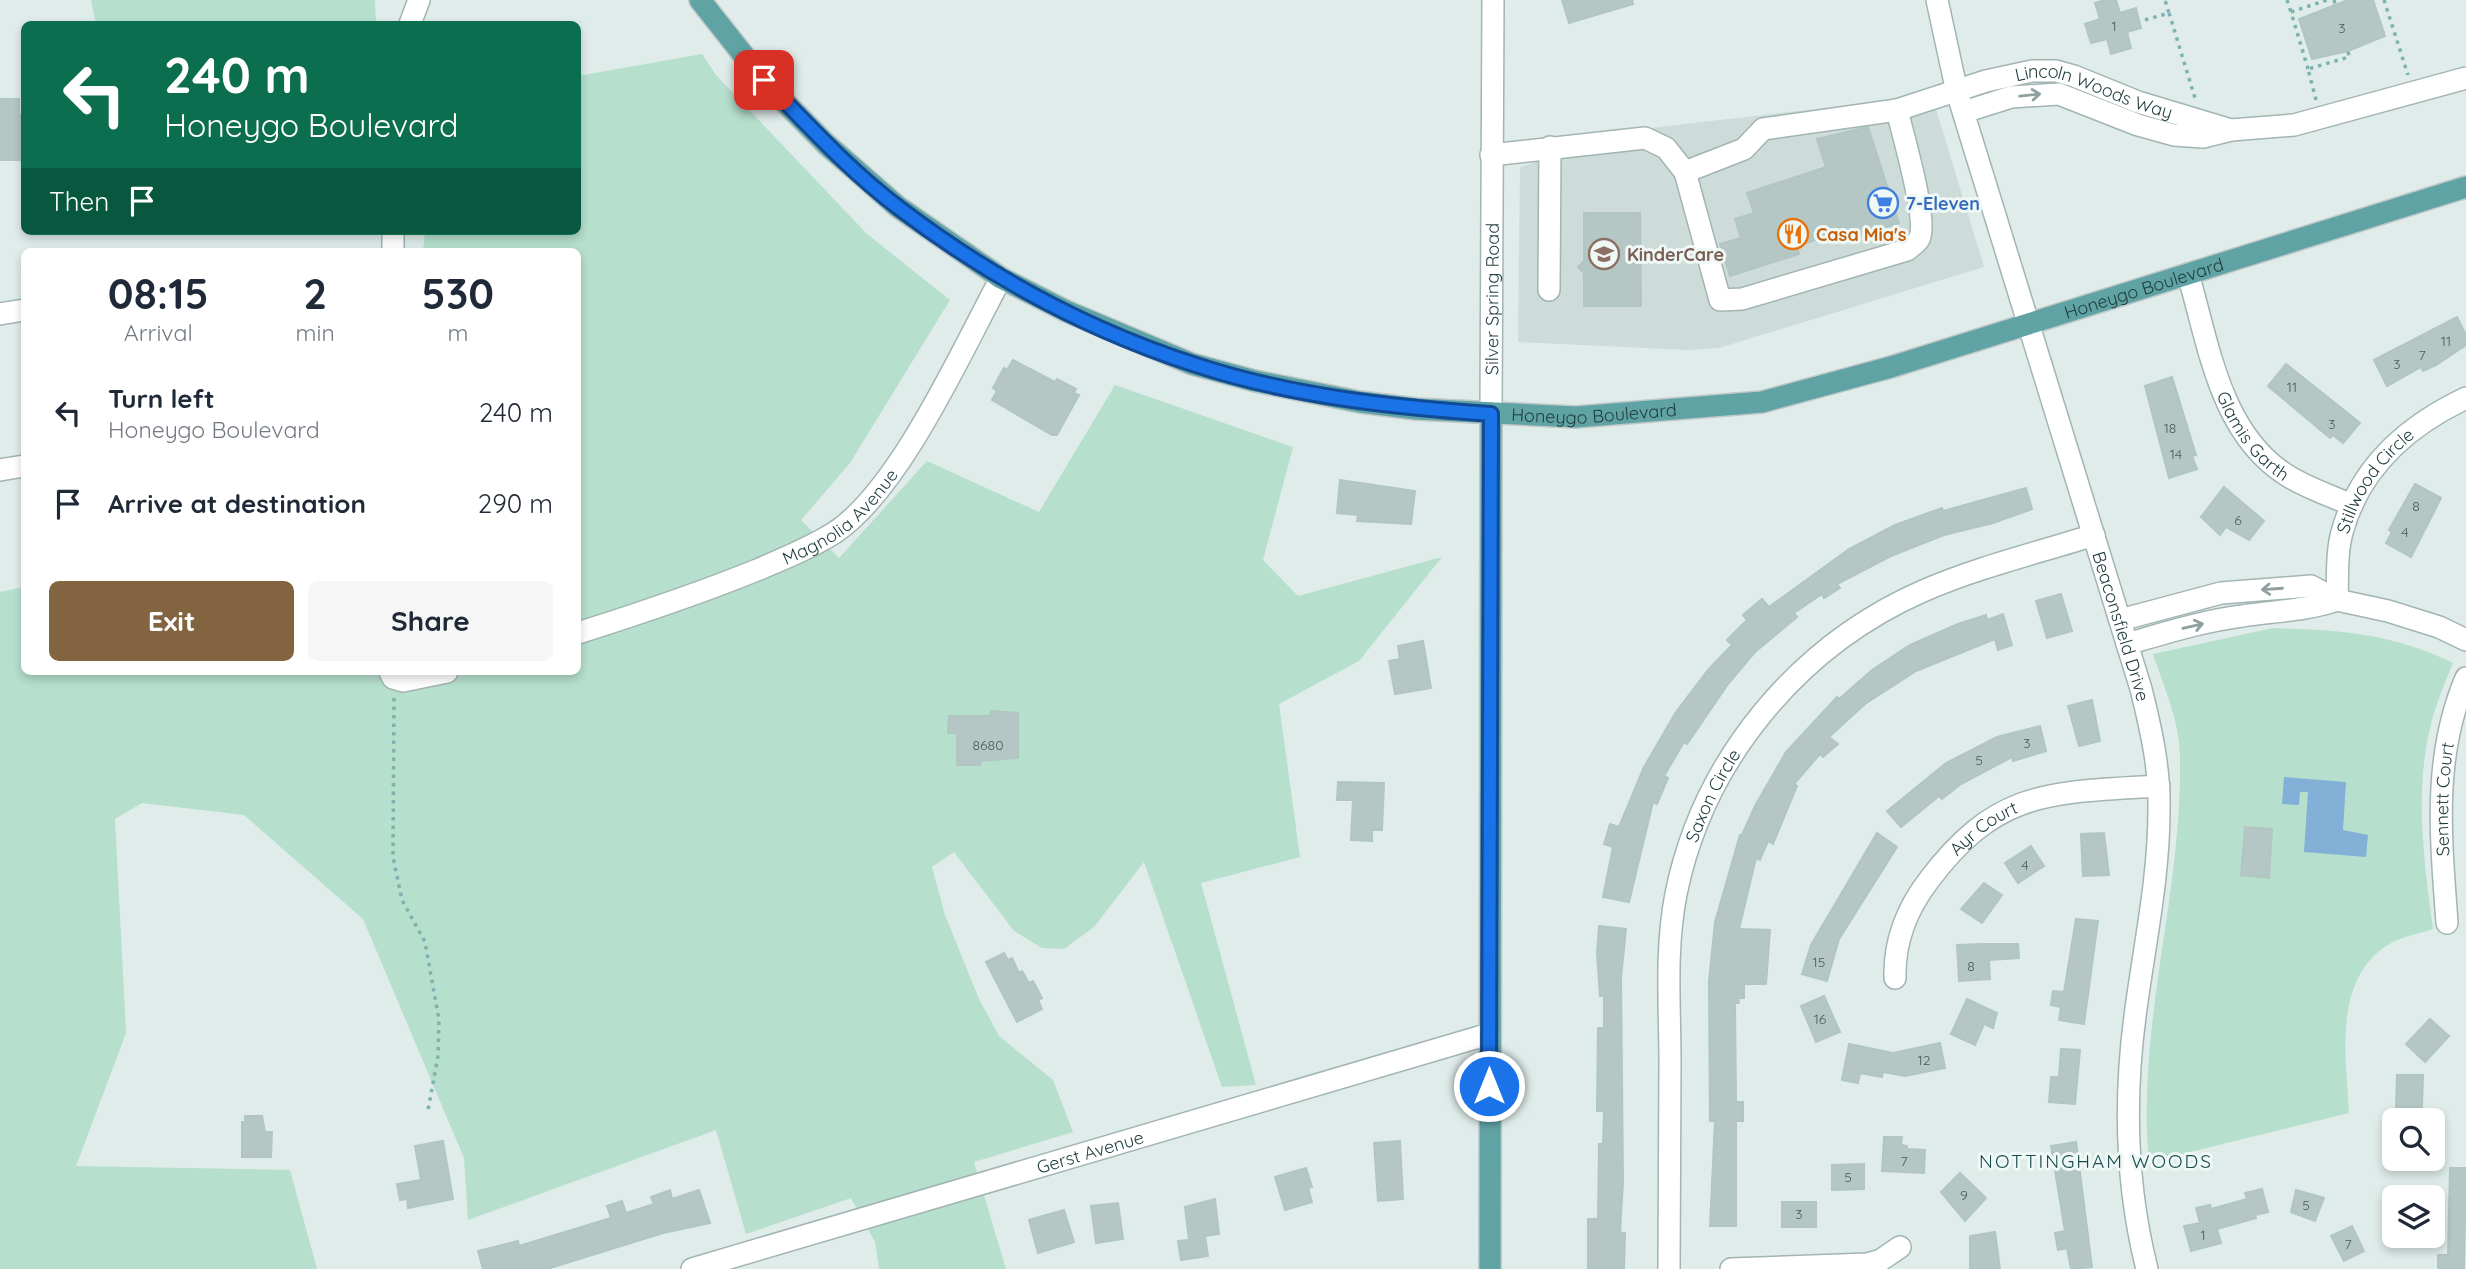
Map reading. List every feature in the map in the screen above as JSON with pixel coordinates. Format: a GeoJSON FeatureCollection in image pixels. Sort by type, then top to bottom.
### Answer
{"type":"FeatureCollection","features":[{"type":"Feature","properties":{"kind":"main road","name":"Honeygo Boulevard"},"geometry":{"type":"LineString","coordinates":[[700,0],[764,80],[827,144],[898,207],[1001,278],[1066,311],[1205,368],[1360,402],[1491,414],[1576,417],[1762,402],[1891,367],[2466,187]]}},
{"type":"Feature","properties":{"kind":"main road","name":"Silver Spring Road"},"geometry":{"type":"LineString","coordinates":[[1490,1269],[1491,414]]}},
{"type":"Feature","properties":{"kind":"street"},"geometry":{"type":"LineString","coordinates":[[412,21],[419,0]]}},
{"type":"Feature","properties":{"kind":"street","name":"Silver Spring Road"},"geometry":{"type":"LineString","coordinates":[[1491,414],[1493,0]]}},
{"type":"Feature","properties":{"kind":"street","name":"Beaconsfield Drive"},"geometry":{"type":"LineString","coordinates":[[1937,0],[1961,102],[2149,723],[2159,786],[2157,855],[2135,1017],[2129,1092],[2132,1189],[2147,1269]]}},
{"type":"Feature","properties":{"kind":"street","name":"Lincoln Woods Way"},"geometry":{"type":"LineString","coordinates":[[1685,172],[1744,149],[1763,128],[1961,102],[2012,75],[2056,71],[2104,86],[2138,102],[2231,130],[2294,125],[2466,78]]}},
{"type":"Feature","properties":{"kind":"street"},"geometry":{"type":"LineString","coordinates":[[1491,155],[1646,138],[1666,148],[1685,172],[1720,300],[1742,299],[1907,250],[1919,240],[1922,230],[1919,203],[1897,110]]}},
{"type":"Feature","properties":{"kind":"street"},"geometry":{"type":"LineString","coordinates":[[1549,290],[1550,147]]}},
{"type":"Feature","properties":{"kind":"street","name":"Glamis Garth"},"geometry":{"type":"LineString","coordinates":[[2188,274],[2229,406],[2251,445],[2290,477],[2351,505]]}},
{"type":"Feature","properties":{"kind":"street","name":"Magnolia Avenue"},"geometry":{"type":"LineString","coordinates":[[581,633],[690,597],[794,554],[835,532],[865,505],[889,476],[925,419],[1001,278]]}},
{"type":"Feature","properties":{"kind":"street"},"geometry":{"type":"LineString","coordinates":[[0,314],[21,310]]}},
{"type":"Feature","properties":{"kind":"street","name":"Stillwood Circle"},"geometry":{"type":"LineString","coordinates":[[2337,600],[2342,530],[2363,482],[2403,435],[2466,398]]}},
{"type":"Feature","properties":{"kind":"street"},"geometry":{"type":"LineString","coordinates":[[0,470],[21,466]]}},
{"type":"Feature","properties":{"kind":"street","name":"Saxon Circle"},"geometry":{"type":"LineString","coordinates":[[1669,1269],[1670,931],[1686,854],[1715,783],[1769,705],[1818,656],[1851,630],[1923,591],[2094,535]]}},
{"type":"Feature","properties":{"kind":"street"},"geometry":{"type":"LineString","coordinates":[[2120,620],[2221,593],[2311,586],[2337,600],[2388,611],[2439,627],[2466,640]]}},
{"type":"Feature","properties":{"kind":"street"},"geometry":{"type":"LineString","coordinates":[[2127,644],[2242,615],[2309,610],[2337,600]]}},
{"type":"Feature","properties":{"kind":"street"},"geometry":{"type":"LineString","coordinates":[[392,675],[403,681],[432,675]]}},
{"type":"Feature","properties":{"kind":"street","name":"Sennett Court"},"geometry":{"type":"LineString","coordinates":[[2447,923],[2439,809],[2442,759],[2453,708],[2466,678]]}},
{"type":"Feature","properties":{"kind":"street","name":"Ayr Court"},"geometry":{"type":"LineString","coordinates":[[1895,978],[1897,937],[1921,890],[1953,848],[1986,820],[2048,795],[2159,786]]}},
{"type":"Feature","properties":{"kind":"street","name":"Gerst Avenue"},"geometry":{"type":"LineString","coordinates":[[692,1269],[1489,1034]]}},
{"type":"Feature","properties":{"kind":"street"},"geometry":{"type":"LineString","coordinates":[[1731,1269],[1867,1264],[1881,1260],[1900,1247]]}},
{"type":"Feature","properties":{"kind":"path"},"geometry":{"type":"LineString","coordinates":[[2165,0],[2197,104],[2185,100]]}},
{"type":"Feature","properties":{"kind":"path"},"geometry":{"type":"LineString","coordinates":[[2287,0],[2317,102]]}},
{"type":"Feature","properties":{"kind":"path"},"geometry":{"type":"LineString","coordinates":[[2291,12],[2327,0]]}},
{"type":"Feature","properties":{"kind":"path"},"geometry":{"type":"LineString","coordinates":[[2384,0],[2409,77]]}},
{"type":"Feature","properties":{"kind":"path"},"geometry":{"type":"LineString","coordinates":[[2145,20],[2169,13]]}},
{"type":"Feature","properties":{"kind":"path"},"geometry":{"type":"LineString","coordinates":[[2308,69],[2350,57],[2348,51]]}},
{"type":"Feature","properties":{"kind":"path"},"geometry":{"type":"LineString","coordinates":[[392,675],[393,857],[402,900],[425,942],[439,1020],[438,1056],[428,1110]]}},
{"type":"Feature","properties":{"kind":"shaded area"},"geometry":{"type":"Polygon","coordinates":[[[1930,89],[1984,267],[1719,348],[1687,350],[1518,342],[1520,167],[1651,128],[1885,101],[1930,89]]]}},
{"type":"Feature","properties":{"kind":"green space"},"geometry":{"type":"Polygon","coordinates":[[[91,0],[375,0],[376,21],[95,21],[91,0]]]}},
{"type":"Feature","properties":{"kind":"green space"},"geometry":{"type":"Polygon","coordinates":[[[702,54],[716,75],[867,234],[950,300],[850,463],[801,520],[839,558],[927,461],[1039,512],[1115,385],[1293,447],[1263,560],[1298,596],[1442,557],[1359,661],[1279,704],[1300,857],[1201,883],[1256,1085],[1222,1087],[1144,862],[1094,927],[1064,949],[1042,948],[1014,931],[954,852],[932,867],[945,915],[979,999],[999,1036],[1053,1080],[1073,1132],[974,1162],[1006,1269],[879,1269],[875,1242],[851,1198],[746,1234],[716,1130],[468,1220],[464,1158],[363,919],[244,815],[142,803],[115,819],[126,1033],[76,1166],[290,1170],[317,1269],[0,1269],[0,592],[21,588],[21,675],[581,675],[581,248],[423,248],[425,235],[581,235],[581,75],[702,54]]]}},
{"type":"Feature","properties":{"kind":"green space"},"geometry":{"type":"Polygon","coordinates":[[[2273,628],[2343,632],[2387,639],[2453,663],[2433,716],[2423,775],[2422,827],[2433,929],[2386,946],[2369,961],[2357,979],[2346,1022],[2349,1113],[2149,1162],[2149,1060],[2175,858],[2180,756],[2174,717],[2153,654],[2273,628]]]}},
{"type":"Feature","properties":{"kind":"water"},"geometry":{"type":"Polygon","coordinates":[[[2284,777],[2346,782],[2343,830],[2368,835],[2366,857],[2304,852],[2308,792],[2300,792],[2299,805],[2282,804],[2284,777]]]}},
{"type":"Feature","properties":{"kind":"building"},"geometry":{"type":"Polygon","coordinates":[[[1562,0],[1632,0],[1633,4],[1569,23],[1562,0]]]}},
{"type":"Feature","properties":{"kind":"building"},"geometry":{"type":"Polygon","coordinates":[[[2116,0],[2120,13],[2136,8],[2141,28],[2127,32],[2131,48],[2111,54],[2107,39],[2091,43],[2085,24],[2100,19],[2095,3],[2116,0]]]}},
{"type":"Feature","properties":{"kind":"building"},"geometry":{"type":"Polygon","coordinates":[[[2348,0],[2373,0],[2385,36],[2348,51],[2312,59],[2299,19],[2348,0]]]}},
{"type":"Feature","properties":{"kind":"building"},"geometry":{"type":"Polygon","coordinates":[[[0,99],[19,99],[20,160],[0,160],[0,99]]]}},
{"type":"Feature","properties":{"kind":"building"},"geometry":{"type":"Polygon","coordinates":[[[1868,127],[1899,223],[1843,241],[1840,232],[1797,246],[1799,254],[1730,276],[1720,244],[1741,238],[1735,219],[1754,213],[1747,193],[1826,167],[1817,139],[1868,127]]]}},
{"type":"Feature","properties":{"kind":"building"},"geometry":{"type":"Polygon","coordinates":[[[1584,213],[1640,213],[1641,306],[1584,306],[1584,273],[1578,267],[1584,261],[1584,213]]]}},
{"type":"Feature","properties":{"kind":"building"},"geometry":{"type":"Polygon","coordinates":[[[2457,317],[2466,335],[2466,345],[2436,365],[2423,371],[2421,367],[2387,386],[2374,360],[2457,317]]]}},
{"type":"Feature","properties":{"kind":"building"},"geometry":{"type":"Polygon","coordinates":[[[1013,360],[1055,382],[1057,379],[1076,389],[1074,393],[1079,395],[1057,435],[1052,435],[992,400],[997,391],[993,388],[1004,368],[1007,370],[1013,360]]]}},
{"type":"Feature","properties":{"kind":"building"},"geometry":{"type":"Polygon","coordinates":[[[2286,364],[2360,423],[2343,443],[2333,435],[2330,438],[2268,386],[2286,364]]]}},
{"type":"Feature","properties":{"kind":"building"},"geometry":{"type":"Polygon","coordinates":[[[2172,377],[2196,455],[2192,456],[2197,469],[2169,478],[2145,386],[2172,377]]]}},
{"type":"Feature","properties":{"kind":"building"},"geometry":{"type":"Polygon","coordinates":[[[1340,480],[1415,491],[1411,524],[1357,521],[1358,515],[1337,513],[1340,480]]]}},
{"type":"Feature","properties":{"kind":"building"},"geometry":{"type":"Polygon","coordinates":[[[2415,484],[2441,498],[2411,557],[2386,543],[2392,532],[2389,530],[2415,484]]]}},
{"type":"Feature","properties":{"kind":"building"},"geometry":{"type":"Polygon","coordinates":[[[2224,487],[2264,521],[2249,540],[2226,527],[2220,535],[2201,517],[2224,487]]]}},
{"type":"Feature","properties":{"kind":"building"},"geometry":{"type":"Polygon","coordinates":[[[2026,488],[2032,509],[1993,523],[1944,535],[1891,556],[1837,584],[1840,588],[1824,598],[1822,594],[1794,613],[1797,617],[1755,652],[1728,684],[1687,744],[1684,742],[1664,776],[1668,778],[1657,804],[1653,802],[1629,902],[1603,897],[1613,847],[1604,844],[1610,824],[1619,827],[1644,767],[1676,712],[1708,670],[1732,645],[1727,640],[1747,620],[1743,615],[1762,599],[1769,607],[1849,549],[1895,525],[1942,508],[1943,511],[2026,488]]]}},
{"type":"Feature","properties":{"kind":"building"},"geometry":{"type":"Polygon","coordinates":[[[2061,594],[2072,631],[2047,638],[2036,601],[2061,594]]]}},
{"type":"Feature","properties":{"kind":"building"},"geometry":{"type":"Polygon","coordinates":[[[2003,614],[2012,645],[1998,650],[1995,639],[1916,671],[1865,704],[1829,737],[1838,744],[1823,757],[1820,754],[1794,784],[1797,786],[1773,844],[1768,841],[1760,860],[1756,858],[1739,929],[1770,930],[1766,984],[1744,984],[1744,998],[1738,998],[1739,1003],[1735,1003],[1736,1102],[1743,1102],[1743,1121],[1736,1121],[1736,1226],[1710,1226],[1715,1121],[1710,1121],[1709,981],[1715,922],[1740,835],[1786,752],[1837,697],[1839,699],[1872,670],[1910,645],[1958,624],[1986,615],[1987,620],[2003,614]]]}},
{"type":"Feature","properties":{"kind":"building"},"geometry":{"type":"Polygon","coordinates":[[[1423,641],[1431,688],[1395,694],[1389,661],[1400,659],[1398,646],[1423,641]]]}},
{"type":"Feature","properties":{"kind":"building"},"geometry":{"type":"Polygon","coordinates":[[[2092,700],[2100,741],[2079,746],[2068,706],[2092,700]]]}},
{"type":"Feature","properties":{"kind":"building"},"geometry":{"type":"Polygon","coordinates":[[[991,711],[1018,713],[1018,758],[980,761],[980,765],[957,765],[957,733],[948,733],[949,716],[990,716],[991,711]]]}},
{"type":"Feature","properties":{"kind":"building"},"geometry":{"type":"Polygon","coordinates":[[[2040,726],[2046,751],[2013,761],[2012,757],[1961,784],[1942,799],[1939,796],[1901,827],[1887,811],[1946,763],[1997,737],[2040,726]]]}},
{"type":"Feature","properties":{"kind":"building"},"geometry":{"type":"Polygon","coordinates":[[[1338,782],[1384,783],[1382,830],[1372,830],[1372,841],[1351,840],[1353,800],[1337,800],[1338,782]]]}},
{"type":"Feature","properties":{"kind":"building"},"geometry":{"type":"Polygon","coordinates":[[[2245,827],[2272,829],[2269,878],[2241,875],[2245,827]]]}},
{"type":"Feature","properties":{"kind":"building"},"geometry":{"type":"Polygon","coordinates":[[[1877,833],[1897,847],[1839,939],[1827,981],[1802,974],[1811,945],[1877,833]]]}},
{"type":"Feature","properties":{"kind":"building"},"geometry":{"type":"Polygon","coordinates":[[[2104,833],[2109,875],[2083,876],[2081,834],[2104,833]]]}},
{"type":"Feature","properties":{"kind":"building"},"geometry":{"type":"Polygon","coordinates":[[[2031,846],[2044,866],[2018,883],[2005,863],[2031,846]]]}},
{"type":"Feature","properties":{"kind":"building"},"geometry":{"type":"Polygon","coordinates":[[[1984,883],[2002,895],[1982,923],[1961,909],[1984,883]]]}},
{"type":"Feature","properties":{"kind":"building"},"geometry":{"type":"Polygon","coordinates":[[[2076,919],[2098,921],[2084,1024],[2059,1020],[2061,1007],[2051,1005],[2053,991],[2064,992],[2076,919]]]}},
{"type":"Feature","properties":{"kind":"building"},"geometry":{"type":"Polygon","coordinates":[[[1599,926],[1626,929],[1621,978],[1623,1182],[1620,1233],[1625,1233],[1624,1268],[1588,1268],[1588,1219],[1598,1219],[1599,1144],[1603,1144],[1604,1111],[1597,1111],[1598,1028],[1604,1028],[1604,996],[1600,996],[1597,954],[1599,926]]]}},
{"type":"Feature","properties":{"kind":"building"},"geometry":{"type":"Polygon","coordinates":[[[2018,944],[2019,958],[1989,960],[1990,979],[1959,981],[1957,945],[2018,944]]]}},
{"type":"Feature","properties":{"kind":"building"},"geometry":{"type":"Polygon","coordinates":[[[1004,953],[1008,960],[1012,958],[1019,973],[1022,971],[1029,983],[1033,981],[1042,998],[1038,1000],[1042,1009],[1017,1022],[986,962],[1004,953]]]}},
{"type":"Feature","properties":{"kind":"building"},"geometry":{"type":"Polygon","coordinates":[[[1824,996],[1840,1032],[1816,1042],[1801,1006],[1824,996]]]}},
{"type":"Feature","properties":{"kind":"building"},"geometry":{"type":"Polygon","coordinates":[[[1967,999],[1997,1013],[1993,1028],[1984,1024],[1975,1045],[1951,1034],[1967,999]]]}},
{"type":"Feature","properties":{"kind":"building"},"geometry":{"type":"Polygon","coordinates":[[[2430,1019],[2449,1036],[2425,1062],[2406,1044],[2430,1019]]]}},
{"type":"Feature","properties":{"kind":"building"},"geometry":{"type":"Polygon","coordinates":[[[1940,1043],[1945,1068],[1905,1076],[1883,1072],[1882,1077],[1860,1073],[1858,1083],[1842,1080],[1849,1044],[1893,1053],[1940,1043]]]}},
{"type":"Feature","properties":{"kind":"building"},"geometry":{"type":"Polygon","coordinates":[[[2061,1049],[2080,1050],[2075,1104],[2049,1102],[2051,1077],[2059,1077],[2061,1049]]]}},
{"type":"Feature","properties":{"kind":"building"},"geometry":{"type":"Polygon","coordinates":[[[2397,1075],[2423,1075],[2422,1107],[2396,1107],[2397,1075]]]}},
{"type":"Feature","properties":{"kind":"building"},"geometry":{"type":"Polygon","coordinates":[[[245,1116],[262,1116],[265,1132],[272,1132],[271,1157],[242,1157],[242,1122],[245,1122],[245,1116]]]}},
{"type":"Feature","properties":{"kind":"building"},"geometry":{"type":"Polygon","coordinates":[[[1884,1137],[1902,1137],[1901,1145],[1907,1146],[1907,1149],[1925,1150],[1924,1173],[1882,1171],[1884,1137]]]}},
{"type":"Feature","properties":{"kind":"building"},"geometry":{"type":"Polygon","coordinates":[[[443,1141],[453,1199],[408,1208],[407,1199],[400,1200],[397,1184],[421,1180],[415,1146],[443,1141]]]}},
{"type":"Feature","properties":{"kind":"building"},"geometry":{"type":"Polygon","coordinates":[[[1400,1141],[1403,1199],[1378,1201],[1374,1143],[1400,1141]]]}},
{"type":"Feature","properties":{"kind":"building"},"geometry":{"type":"Polygon","coordinates":[[[2076,1142],[2092,1267],[2071,1269],[2067,1248],[2058,1250],[2055,1233],[2065,1231],[2051,1146],[2076,1142]]]}},
{"type":"Feature","properties":{"kind":"building"},"geometry":{"type":"Polygon","coordinates":[[[1864,1164],[1864,1189],[1832,1190],[1832,1165],[1864,1164]]]}},
{"type":"Feature","properties":{"kind":"building"},"geometry":{"type":"Polygon","coordinates":[[[1306,1168],[1312,1187],[1308,1188],[1312,1202],[1285,1210],[1275,1177],[1306,1168]]]}},
{"type":"Feature","properties":{"kind":"building"},"geometry":{"type":"Polygon","coordinates":[[[2450,1168],[2466,1168],[2464,1269],[2438,1269],[2438,1255],[2448,1255],[2450,1168]]]}},
{"type":"Feature","properties":{"kind":"building"},"geometry":{"type":"Polygon","coordinates":[[[1960,1173],[1986,1198],[1965,1221],[1941,1192],[1960,1173]]]}},
{"type":"Feature","properties":{"kind":"building"},"geometry":{"type":"Polygon","coordinates":[[[2262,1189],[2268,1212],[2217,1229],[2221,1243],[2191,1251],[2184,1226],[2200,1223],[2196,1208],[2210,1205],[2211,1209],[2247,1199],[2245,1193],[2262,1189]]]}},
{"type":"Feature","properties":{"kind":"building"},"geometry":{"type":"Polygon","coordinates":[[[670,1190],[672,1199],[699,1190],[710,1223],[663,1233],[547,1269],[483,1269],[478,1251],[518,1241],[519,1246],[611,1218],[607,1206],[622,1201],[626,1213],[654,1204],[651,1197],[670,1190]]]}},
{"type":"Feature","properties":{"kind":"building"},"geometry":{"type":"Polygon","coordinates":[[[2296,1190],[2324,1198],[2315,1221],[2291,1212],[2296,1190]]]}},
{"type":"Feature","properties":{"kind":"building"},"geometry":{"type":"Polygon","coordinates":[[[1215,1199],[1219,1234],[1205,1236],[1208,1256],[1181,1260],[1178,1241],[1189,1240],[1185,1207],[1215,1199]]]}},
{"type":"Feature","properties":{"kind":"building"},"geometry":{"type":"Polygon","coordinates":[[[1782,1202],[1816,1202],[1816,1227],[1782,1227],[1782,1202]]]}},
{"type":"Feature","properties":{"kind":"building"},"geometry":{"type":"Polygon","coordinates":[[[1118,1203],[1123,1239],[1096,1243],[1091,1206],[1118,1203]]]}},
{"type":"Feature","properties":{"kind":"building"},"geometry":{"type":"Polygon","coordinates":[[[1064,1210],[1074,1242],[1038,1253],[1029,1220],[1064,1210]]]}},
{"type":"Feature","properties":{"kind":"building"},"geometry":{"type":"Polygon","coordinates":[[[2352,1226],[2364,1251],[2344,1261],[2331,1236],[2352,1226]]]}},
{"type":"Feature","properties":{"kind":"building"},"geometry":{"type":"Polygon","coordinates":[[[1995,1232],[2000,1269],[1970,1269],[1970,1236],[1995,1232]]]}},
{"type":"Feature","properties":{"kind":"place","name":"7-Eleven"},"geometry":{"type":"Point","coordinates":[1883,203]}},
{"type":"Feature","properties":{"kind":"place","name":"Casa Mia's"},"geometry":{"type":"Point","coordinates":[1793,234]}},
{"type":"Feature","properties":{"kind":"place","name":"KinderCare"},"geometry":{"type":"Point","coordinates":[1604,254]}},
{"type":"Feature","properties":{"kind":"district","name":"NOTTINGHAM WOODS"},"geometry":{"type":"Point","coordinates":[2096,1161]}},
{"type":"Feature","properties":{"kind":"route"},"geometry":{"type":"LineString","coordinates":[[764,80],[827,144],[898,207],[1001,278],[1066,311],[1192,364],[1255,381],[1360,402],[1491,414],[1489,1086]]}}]}
